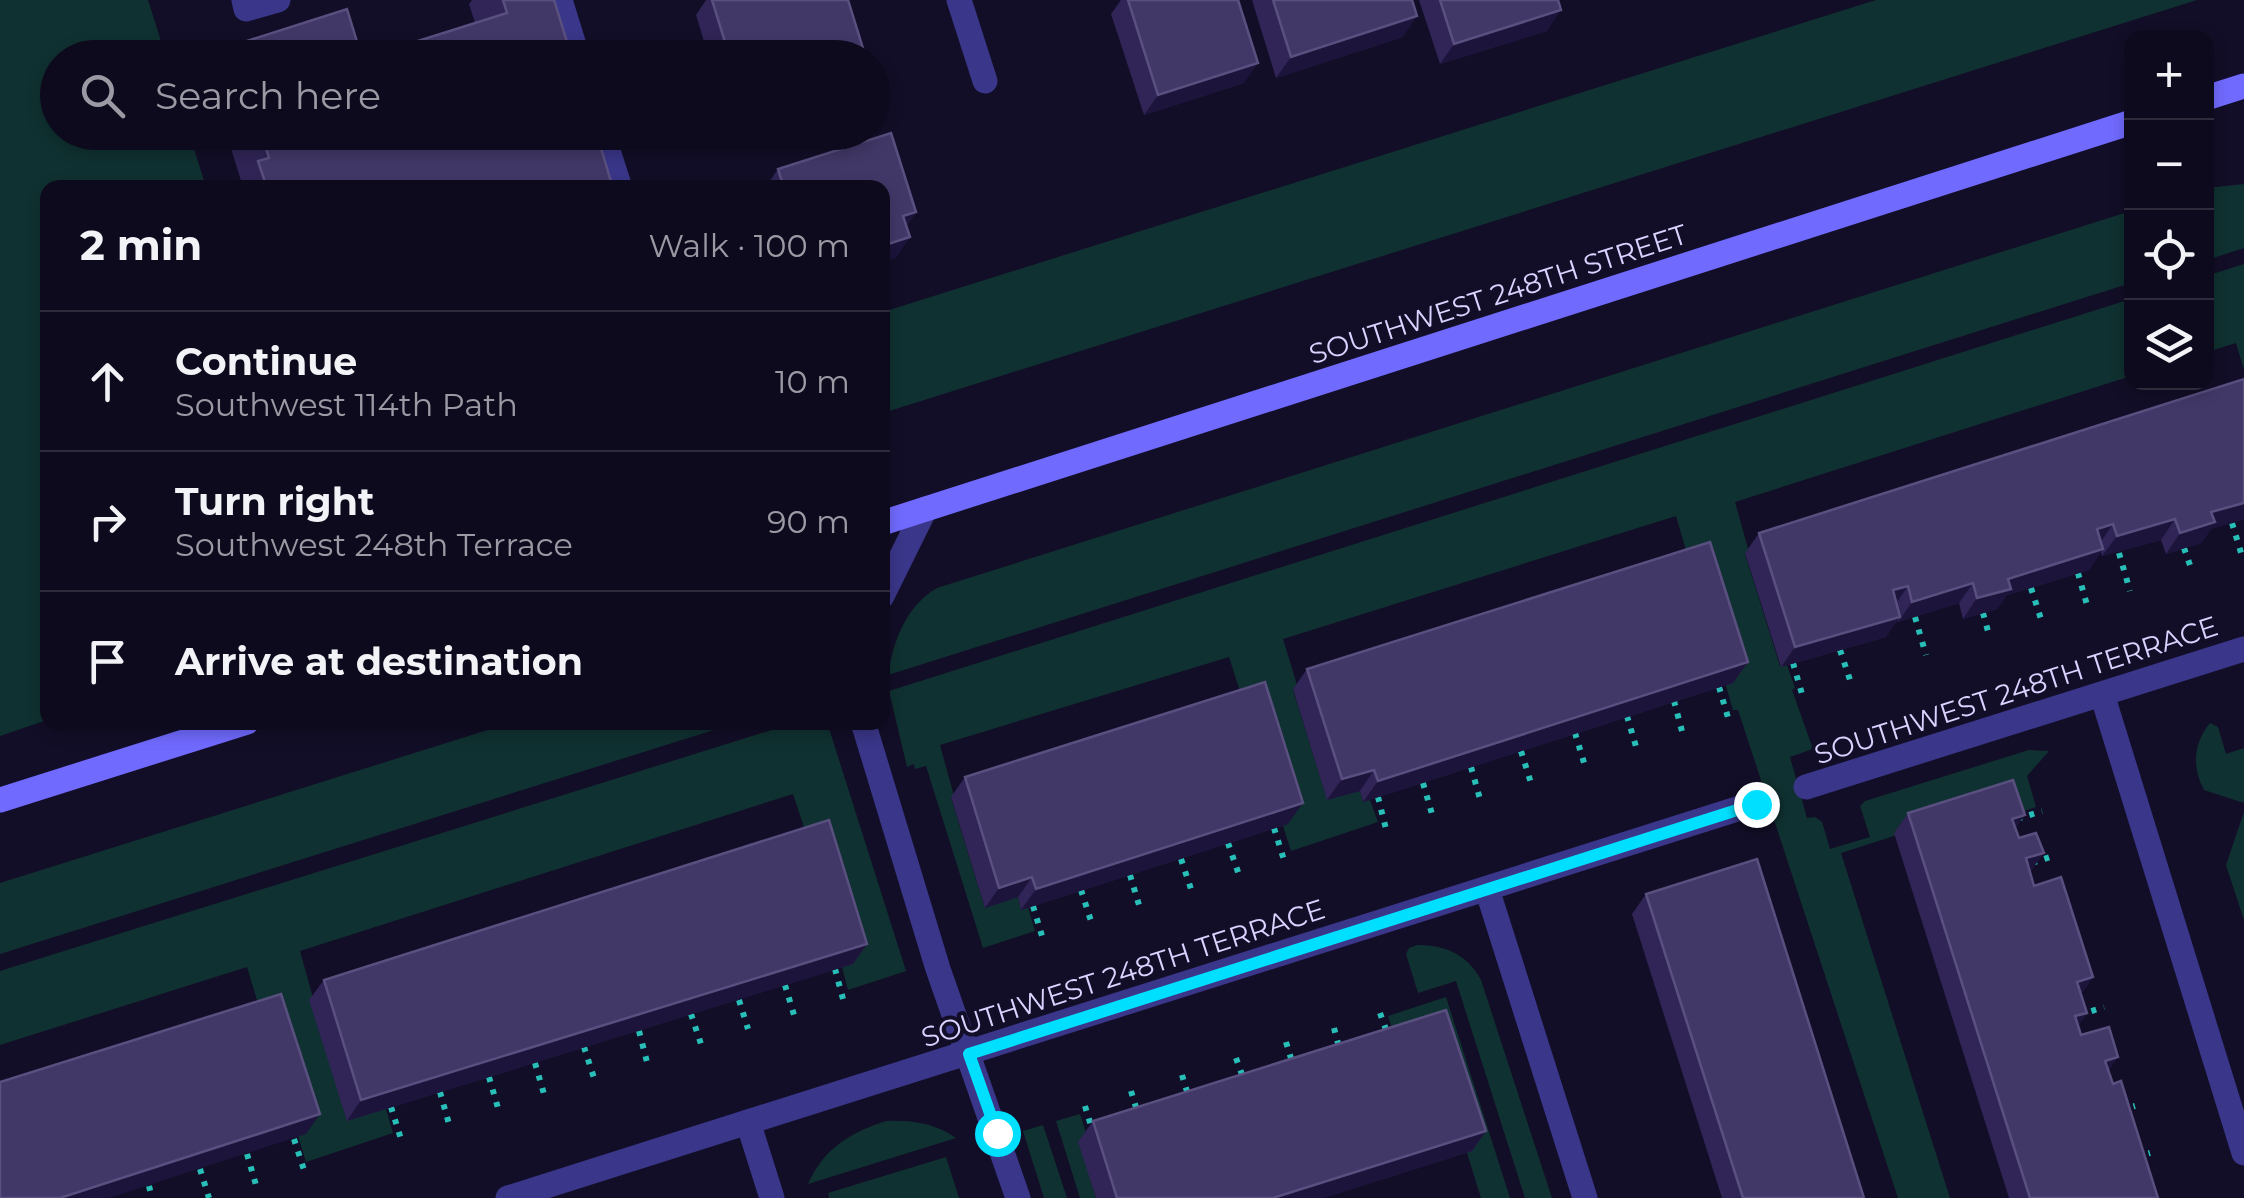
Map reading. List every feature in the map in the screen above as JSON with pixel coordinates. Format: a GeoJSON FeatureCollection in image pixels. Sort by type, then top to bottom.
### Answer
{"type":"FeatureCollection","features":[{"type":"Feature","properties":{"kind":"street"},"geometry":{"type":"LineString","coordinates":[[244,0],[246,9],[278,0]]}},
{"type":"Feature","properties":{"kind":"street"},"geometry":{"type":"LineString","coordinates":[[560,0],[572,40]]}},
{"type":"Feature","properties":{"kind":"street"},"geometry":{"type":"LineString","coordinates":[[959,0],[985,81]]}},
{"type":"Feature","properties":{"kind":"street"},"geometry":{"type":"LineString","coordinates":[[2214,95],[2244,86]]}},
{"type":"Feature","properties":{"kind":"street","name":"SOUTHWEST 248TH STREET"},"geometry":{"type":"LineString","coordinates":[[890,520],[2124,125]]}},
{"type":"Feature","properties":{"kind":"street"},"geometry":{"type":"LineString","coordinates":[[608,150],[617,180]]}},
{"type":"Feature","properties":{"kind":"street"},"geometry":{"type":"LineString","coordinates":[[890,580],[925,509]]}},
{"type":"Feature","properties":{"kind":"street","name":"SOUTHWEST 248TH TERRACE"},"geometry":{"type":"LineString","coordinates":[[1806,787],[2244,649]]}},
{"type":"Feature","properties":{"kind":"street"},"geometry":{"type":"LineString","coordinates":[[2102,694],[2243,1146]]}},
{"type":"Feature","properties":{"kind":"street"},"geometry":{"type":"LineString","coordinates":[[0,800],[222,730]]}},
{"type":"Feature","properties":{"kind":"street"},"geometry":{"type":"LineString","coordinates":[[865,730],[938,969],[1018,1198]]}},
{"type":"Feature","properties":{"kind":"street","name":"SOUTHWEST 248TH TERRACE"},"geometry":{"type":"LineString","coordinates":[[508,1198],[1756,804]]}},
{"type":"Feature","properties":{"kind":"street"},"geometry":{"type":"LineString","coordinates":[[1487,889],[1585,1198]]}},
{"type":"Feature","properties":{"kind":"street"},"geometry":{"type":"LineString","coordinates":[[748,1122],[772,1198]]}},
{"type":"Feature","properties":{"kind":"path"},"geometry":{"type":"LineString","coordinates":[[2232,523],[2242,556]]}},
{"type":"Feature","properties":{"kind":"path"},"geometry":{"type":"LineString","coordinates":[[2184,548],[2192,571]]}},
{"type":"Feature","properties":{"kind":"path"},"geometry":{"type":"LineString","coordinates":[[2119,552],[2130,591]]}},
{"type":"Feature","properties":{"kind":"path"},"geometry":{"type":"LineString","coordinates":[[2078,573],[2088,605]]}},
{"type":"Feature","properties":{"kind":"path"},"geometry":{"type":"LineString","coordinates":[[2031,588],[2041,619]]}},
{"type":"Feature","properties":{"kind":"path"},"geometry":{"type":"LineString","coordinates":[[1983,613],[1989,635]]}},
{"type":"Feature","properties":{"kind":"path"},"geometry":{"type":"LineString","coordinates":[[1915,617],[1926,655]]}},
{"type":"Feature","properties":{"kind":"path"},"geometry":{"type":"LineString","coordinates":[[1840,650],[1850,680]]}},
{"type":"Feature","properties":{"kind":"path"},"geometry":{"type":"LineString","coordinates":[[1792,664],[1802,694]]}},
{"type":"Feature","properties":{"kind":"path"},"geometry":{"type":"LineString","coordinates":[[1719,687],[1729,721]]}},
{"type":"Feature","properties":{"kind":"path"},"geometry":{"type":"LineString","coordinates":[[1674,701],[1684,735]]}},
{"type":"Feature","properties":{"kind":"path"},"geometry":{"type":"LineString","coordinates":[[1627,716],[1637,750]]}},
{"type":"Feature","properties":{"kind":"path"},"geometry":{"type":"LineString","coordinates":[[1575,733],[1585,766]]}},
{"type":"Feature","properties":{"kind":"path"},"geometry":{"type":"LineString","coordinates":[[1521,750],[1531,783]]}},
{"type":"Feature","properties":{"kind":"path"},"geometry":{"type":"LineString","coordinates":[[1470,767],[1480,799]]}},
{"type":"Feature","properties":{"kind":"path"},"geometry":{"type":"LineString","coordinates":[[1423,782],[1432,814]]}},
{"type":"Feature","properties":{"kind":"path"},"geometry":{"type":"LineString","coordinates":[[1378,798],[1386,828]]}},
{"type":"Feature","properties":{"kind":"path"},"geometry":{"type":"LineString","coordinates":[[2006,822],[2042,811]]}},
{"type":"Feature","properties":{"kind":"path"},"geometry":{"type":"LineString","coordinates":[[1274,828],[1284,860]]}},
{"type":"Feature","properties":{"kind":"path"},"geometry":{"type":"LineString","coordinates":[[1228,843],[1239,875]]}},
{"type":"Feature","properties":{"kind":"path"},"geometry":{"type":"LineString","coordinates":[[2026,864],[2056,855]]}},
{"type":"Feature","properties":{"kind":"path"},"geometry":{"type":"LineString","coordinates":[[1181,858],[1190,890]]}},
{"type":"Feature","properties":{"kind":"path"},"geometry":{"type":"LineString","coordinates":[[1130,875],[1139,905]]}},
{"type":"Feature","properties":{"kind":"path"},"geometry":{"type":"LineString","coordinates":[[1081,890],[1091,921]]}},
{"type":"Feature","properties":{"kind":"path"},"geometry":{"type":"LineString","coordinates":[[1033,906],[1042,936]]}},
{"type":"Feature","properties":{"kind":"path"},"geometry":{"type":"LineString","coordinates":[[835,970],[843,999]]}},
{"type":"Feature","properties":{"kind":"path"},"geometry":{"type":"LineString","coordinates":[[785,985],[794,1015]]}},
{"type":"Feature","properties":{"kind":"path"},"geometry":{"type":"LineString","coordinates":[[739,1000],[748,1029]]}},
{"type":"Feature","properties":{"kind":"path"},"geometry":{"type":"LineString","coordinates":[[2068,1018],[2104,1007]]}},
{"type":"Feature","properties":{"kind":"path"},"geometry":{"type":"LineString","coordinates":[[1380,1012],[1391,1043]]}},
{"type":"Feature","properties":{"kind":"path"},"geometry":{"type":"LineString","coordinates":[[691,1014],[701,1044]]}},
{"type":"Feature","properties":{"kind":"path"},"geometry":{"type":"LineString","coordinates":[[1334,1028],[1342,1058]]}},
{"type":"Feature","properties":{"kind":"path"},"geometry":{"type":"LineString","coordinates":[[639,1030],[647,1062]]}},
{"type":"Feature","properties":{"kind":"path"},"geometry":{"type":"LineString","coordinates":[[1286,1042],[1296,1073]]}},
{"type":"Feature","properties":{"kind":"path"},"geometry":{"type":"LineString","coordinates":[[584,1047],[594,1078]]}},
{"type":"Feature","properties":{"kind":"path"},"geometry":{"type":"LineString","coordinates":[[1236,1058],[1247,1089]]}},
{"type":"Feature","properties":{"kind":"path"},"geometry":{"type":"LineString","coordinates":[[534,1064],[544,1094]]}},
{"type":"Feature","properties":{"kind":"path"},"geometry":{"type":"LineString","coordinates":[[1182,1075],[1191,1106]]}},
{"type":"Feature","properties":{"kind":"path"},"geometry":{"type":"LineString","coordinates":[[489,1078],[498,1108]]}},
{"type":"Feature","properties":{"kind":"path"},"geometry":{"type":"LineString","coordinates":[[1132,1091],[1140,1122]]}},
{"type":"Feature","properties":{"kind":"path"},"geometry":{"type":"LineString","coordinates":[[440,1092],[449,1124]]}},
{"type":"Feature","properties":{"kind":"path"},"geometry":{"type":"LineString","coordinates":[[1085,1106],[1094,1137]]}},
{"type":"Feature","properties":{"kind":"path"},"geometry":{"type":"LineString","coordinates":[[2110,1114],[2135,1106]]}},
{"type":"Feature","properties":{"kind":"path"},"geometry":{"type":"LineString","coordinates":[[391,1107],[401,1139]]}},
{"type":"Feature","properties":{"kind":"path"},"geometry":{"type":"LineString","coordinates":[[294,1139],[304,1170]]}},
{"type":"Feature","properties":{"kind":"path"},"geometry":{"type":"LineString","coordinates":[[2126,1161],[2150,1153]]}},
{"type":"Feature","properties":{"kind":"path"},"geometry":{"type":"LineString","coordinates":[[246,1154],[256,1185]]}},
{"type":"Feature","properties":{"kind":"path"},"geometry":{"type":"LineString","coordinates":[[200,1169],[209,1198]]}},
{"type":"Feature","properties":{"kind":"path"},"geometry":{"type":"LineString","coordinates":[[149,1186],[152,1198]]}},
{"type":"Feature","properties":{"kind":"green space"},"geometry":{"type":"Polygon","coordinates":[[[0,0],[148,0],[161,40],[40,40],[40,150],[194,150],[204,180],[40,180],[40,722],[0,736],[0,0]]]}},
{"type":"Feature","properties":{"kind":"green space"},"geometry":{"type":"Polygon","coordinates":[[[1876,0],[2197,0],[890,411],[890,310],[1876,0]]]}},
{"type":"Feature","properties":{"kind":"green space"},"geometry":{"type":"Polygon","coordinates":[[[2244,184],[2244,248],[2214,258],[2214,210],[2214,187],[2244,184]]]}},
{"type":"Feature","properties":{"kind":"green space"},"geometry":{"type":"Polygon","coordinates":[[[2124,213],[2124,285],[890,674],[893,650],[903,626],[937,588],[2124,213]]]}},
{"type":"Feature","properties":{"kind":"green space"},"geometry":{"type":"Polygon","coordinates":[[[2244,264],[2244,370],[2236,343],[2214,350],[2214,273],[2244,264]]]}},
{"type":"Feature","properties":{"kind":"green space"},"geometry":{"type":"Polygon","coordinates":[[[2124,301],[2124,378],[1735,502],[1749,552],[1745,554],[1780,666],[1787,665],[1813,749],[1790,757],[1807,818],[1815,817],[1822,822],[1830,849],[1870,837],[1860,806],[1865,801],[2029,750],[2049,751],[2027,776],[2036,807],[2005,817],[1894,836],[1841,853],[1950,1198],[1898,1198],[1738,710],[1733,710],[1676,516],[1283,639],[1298,688],[1293,690],[1327,799],[1360,791],[1363,802],[1370,800],[1378,822],[1291,851],[1229,657],[940,745],[954,796],[951,798],[985,908],[1018,897],[1021,909],[1028,907],[1035,931],[983,948],[926,766],[907,767],[890,691],[2124,301]]]}},
{"type":"Feature","properties":{"kind":"green space"},"geometry":{"type":"Polygon","coordinates":[[[2210,723],[2218,727],[2226,754],[2244,748],[2244,803],[2204,790],[2200,782],[2197,747],[2210,723]]]}},
{"type":"Feature","properties":{"kind":"green space"},"geometry":{"type":"Polygon","coordinates":[[[488,730],[714,730],[0,954],[0,883],[488,730]]]}},
{"type":"Feature","properties":{"kind":"green space"},"geometry":{"type":"Polygon","coordinates":[[[772,730],[830,730],[906,971],[848,990],[793,794],[300,951],[347,1120],[386,1109],[393,1133],[306,1162],[247,967],[0,1045],[0,971],[772,730]]]}},
{"type":"Feature","properties":{"kind":"green space"},"geometry":{"type":"Polygon","coordinates":[[[2244,812],[2244,920],[2226,865],[2244,812]]]}},
{"type":"Feature","properties":{"kind":"green space"},"geometry":{"type":"Polygon","coordinates":[[[1417,945],[1454,953],[1481,980],[1552,1198],[1525,1198],[1456,981],[1418,993],[1406,954],[1417,945]]]}},
{"type":"Feature","properties":{"kind":"green space"},"geometry":{"type":"Polygon","coordinates":[[[1446,997],[1510,1198],[1481,1198],[1467,1153],[1396,1042],[1388,1016],[1446,997]]]}},
{"type":"Feature","properties":{"kind":"green space"},"geometry":{"type":"Polygon","coordinates":[[[1080,1114],[1088,1139],[1079,1142],[1096,1198],[1080,1198],[1056,1121],[1080,1114]]]}},
{"type":"Feature","properties":{"kind":"green space"},"geometry":{"type":"Polygon","coordinates":[[[886,1121],[923,1124],[956,1138],[808,1184],[830,1152],[861,1131],[886,1121]]]}},
{"type":"Feature","properties":{"kind":"green space"},"geometry":{"type":"Polygon","coordinates":[[[1043,1125],[1067,1198],[1044,1198],[1023,1131],[1043,1125]]]}},
{"type":"Feature","properties":{"kind":"green space"},"geometry":{"type":"Polygon","coordinates":[[[946,1157],[959,1198],[829,1198],[828,1193],[946,1157]]]}},
{"type":"Feature","properties":{"kind":"building"},"geometry":{"type":"Polygon","coordinates":[[[503,0],[554,0],[566,40],[421,40],[507,13],[503,0]]]}},
{"type":"Feature","properties":{"kind":"building"},"geometry":{"type":"Polygon","coordinates":[[[712,0],[848,0],[860,40],[724,40],[712,0]]]}},
{"type":"Feature","properties":{"kind":"building"},"geometry":{"type":"Polygon","coordinates":[[[1128,0],[1238,0],[1258,63],[1158,95],[1128,0]]]}},
{"type":"Feature","properties":{"kind":"building"},"geometry":{"type":"Polygon","coordinates":[[[1273,0],[1412,0],[1417,16],[1291,57],[1273,0]]]}},
{"type":"Feature","properties":{"kind":"building"},"geometry":{"type":"Polygon","coordinates":[[[1440,0],[1558,0],[1561,10],[1454,44],[1440,0]]]}},
{"type":"Feature","properties":{"kind":"building"},"geometry":{"type":"Polygon","coordinates":[[[347,9],[356,40],[250,40],[347,9]]]}},
{"type":"Feature","properties":{"kind":"building"},"geometry":{"type":"Polygon","coordinates":[[[890,133],[916,212],[903,216],[910,237],[890,243],[890,180],[781,180],[778,169],[838,150],[890,150],[890,133]]]}},
{"type":"Feature","properties":{"kind":"building"},"geometry":{"type":"Polygon","coordinates":[[[267,150],[601,150],[611,180],[264,180],[258,161],[269,158],[267,150]]]}},
{"type":"Feature","properties":{"kind":"building"},"geometry":{"type":"Polygon","coordinates":[[[2244,379],[2244,503],[2211,512],[2215,522],[2180,533],[2175,519],[2117,536],[2113,524],[2097,529],[2103,549],[2008,579],[2011,589],[1977,598],[1973,583],[1912,602],[1908,586],[1893,590],[1900,617],[1795,647],[1759,533],[2244,379]]]}},
{"type":"Feature","properties":{"kind":"building"},"geometry":{"type":"Polygon","coordinates":[[[1710,542],[1748,662],[1378,781],[1374,770],[1342,779],[1307,669],[1710,542]]]}},
{"type":"Feature","properties":{"kind":"building"},"geometry":{"type":"Polygon","coordinates":[[[1265,682],[1303,803],[1036,889],[1032,877],[999,888],[965,777],[1265,682]]]}},
{"type":"Feature","properties":{"kind":"building"},"geometry":{"type":"Polygon","coordinates":[[[2013,780],[2025,815],[2012,819],[2019,838],[2036,833],[2044,853],[2026,858],[2034,886],[2061,877],[2093,977],[2077,982],[2087,1013],[2075,1016],[2081,1035],[2109,1027],[2118,1057],[2105,1061],[2113,1084],[2121,1081],[2158,1198],[2030,1198],[1908,813],[2013,780]]]}},
{"type":"Feature","properties":{"kind":"building"},"geometry":{"type":"Polygon","coordinates":[[[829,820],[867,944],[361,1100],[324,980],[829,820]]]}},
{"type":"Feature","properties":{"kind":"building"},"geometry":{"type":"Polygon","coordinates":[[[1757,859],[1864,1198],[1743,1198],[1646,894],[1757,859]]]}},
{"type":"Feature","properties":{"kind":"building"},"geometry":{"type":"Polygon","coordinates":[[[281,994],[320,1114],[60,1198],[0,1198],[0,1082],[281,994]]]}},
{"type":"Feature","properties":{"kind":"building"},"geometry":{"type":"Polygon","coordinates":[[[1446,1010],[1486,1131],[1273,1198],[1117,1198],[1093,1121],[1446,1010]]]}},
{"type":"Feature","properties":{"kind":"route"},"geometry":{"type":"LineString","coordinates":[[997,1133],[969,1054],[1756,804]]}}]}
